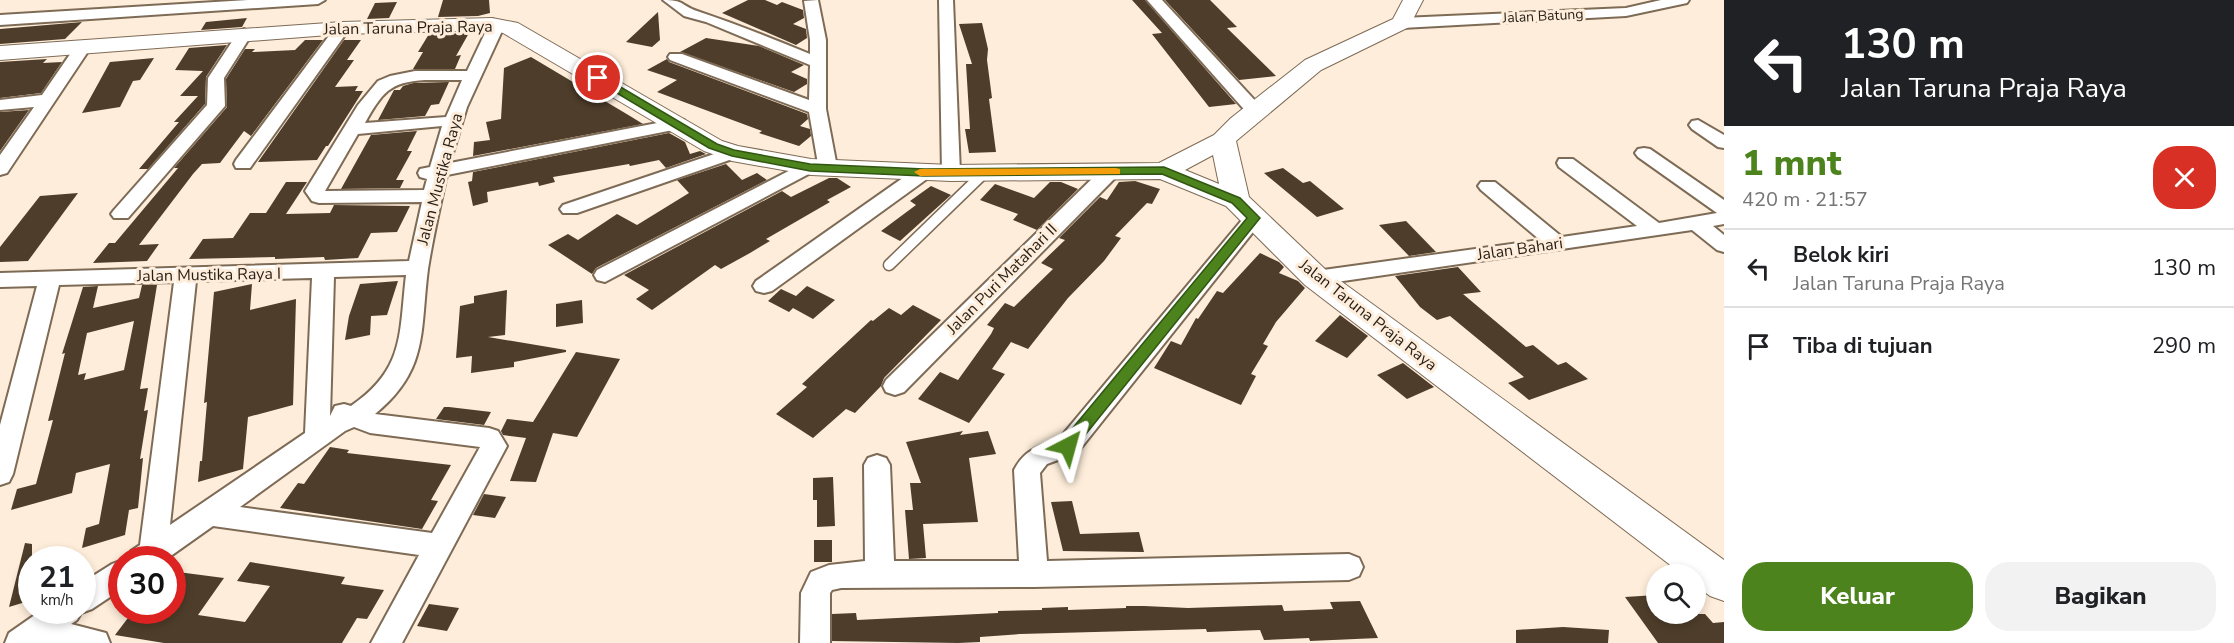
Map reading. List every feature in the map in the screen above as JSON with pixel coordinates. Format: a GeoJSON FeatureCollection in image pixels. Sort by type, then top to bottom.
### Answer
{"type":"FeatureCollection","features":[{"type":"Feature","properties":{"kind":"street"},"geometry":{"type":"LineString","coordinates":[[68,15],[82,0]]}},
{"type":"Feature","properties":{"kind":"street"},"geometry":{"type":"LineString","coordinates":[[0,20],[318,0]]}},
{"type":"Feature","properties":{"kind":"street"},"geometry":{"type":"LineString","coordinates":[[670,0],[689,13],[711,19],[819,63]]}},
{"type":"Feature","properties":{"kind":"street"},"geometry":{"type":"LineString","coordinates":[[946,0],[951,173]]}},
{"type":"Feature","properties":{"kind":"street"},"geometry":{"type":"LineString","coordinates":[[1154,0],[1256,111]]}},
{"type":"Feature","properties":{"kind":"street"},"geometry":{"type":"LineString","coordinates":[[1164,171],[1223,140],[1313,65],[1402,23],[1413,0]]}},
{"type":"Feature","properties":{"kind":"street","name":"Jalan Batung"},"geometry":{"type":"LineString","coordinates":[[1402,23],[1626,12],[1682,0]]}},
{"type":"Feature","properties":{"kind":"street"},"geometry":{"type":"LineString","coordinates":[[605,275],[819,167],[818,40],[811,1]]}},
{"type":"Feature","properties":{"kind":"street","name":"Jalan Taruna Praja Raya"},"geometry":{"type":"LineString","coordinates":[[0,53],[495,16],[510,28],[713,146],[732,153],[819,167],[924,172],[982,174],[1164,171],[1245,209],[1316,278],[1724,583]]}},
{"type":"Feature","properties":{"kind":"street","name":"Jalan Mustika Raya"},"geometry":{"type":"LineString","coordinates":[[433,173],[442,121],[495,16]]}},
{"type":"Feature","properties":{"kind":"street","name":"Jalan Mustika Raya"},"geometry":{"type":"LineString","coordinates":[[161,546],[337,423],[391,382],[404,361],[409,338],[411,269],[426,197],[454,118],[494,31],[495,16]]}},
{"type":"Feature","properties":{"kind":"street"},"geometry":{"type":"LineString","coordinates":[[243,164],[342,28]]}},
{"type":"Feature","properties":{"kind":"street"},"geometry":{"type":"LineString","coordinates":[[121,214],[216,106],[218,96],[214,85],[217,76],[244,34]]}},
{"type":"Feature","properties":{"kind":"street"},"geometry":{"type":"LineString","coordinates":[[0,169],[5,154],[47,100],[83,47]]}},
{"type":"Feature","properties":{"kind":"street"},"geometry":{"type":"LineString","coordinates":[[676,57],[817,109]]}},
{"type":"Feature","properties":{"kind":"street"},"geometry":{"type":"LineString","coordinates":[[426,197],[319,197],[315,191],[376,93],[387,83],[407,78],[464,75]]}},
{"type":"Feature","properties":{"kind":"street"},"geometry":{"type":"LineString","coordinates":[[0,105],[47,100]]}},
{"type":"Feature","properties":{"kind":"street"},"geometry":{"type":"LineString","coordinates":[[354,129],[442,121]]}},
{"type":"Feature","properties":{"kind":"street"},"geometry":{"type":"LineString","coordinates":[[433,173],[678,124]]}},
{"type":"Feature","properties":{"kind":"street"},"geometry":{"type":"LineString","coordinates":[[1698,125],[1724,143]]}},
{"type":"Feature","properties":{"kind":"street"},"geometry":{"type":"LineString","coordinates":[[1034,574],[1027,470],[1038,457],[1068,446],[1245,209],[1223,140]]}},
{"type":"Feature","properties":{"kind":"street"},"geometry":{"type":"LineString","coordinates":[[570,209],[732,153]]}},
{"type":"Feature","properties":{"kind":"street"},"geometry":{"type":"LineString","coordinates":[[1644,153],[1724,209]]}},
{"type":"Feature","properties":{"kind":"street"},"geometry":{"type":"LineString","coordinates":[[1566,163],[1655,230]]}},
{"type":"Feature","properties":{"kind":"street"},"geometry":{"type":"LineString","coordinates":[[764,286],[924,172]]}},
{"type":"Feature","properties":{"kind":"street","name":"Jalan Puri Matahari II"},"geometry":{"type":"LineString","coordinates":[[895,386],[1110,172]]}},
{"type":"Feature","properties":{"kind":"street"},"geometry":{"type":"LineString","coordinates":[[1488,186],[1558,244]]}},
{"type":"Feature","properties":{"kind":"street","name":"Jalan Bahari"},"geometry":{"type":"LineString","coordinates":[[1316,278],[1655,230],[1724,218]]}},
{"type":"Feature","properties":{"kind":"street"},"geometry":{"type":"LineString","coordinates":[[1696,223],[1724,245]]}},
{"type":"Feature","properties":{"kind":"street","name":"Jalan Mustika Raya I"},"geometry":{"type":"LineString","coordinates":[[0,280],[411,269]]}},
{"type":"Feature","properties":{"kind":"street"},"geometry":{"type":"LineString","coordinates":[[323,272],[337,423],[370,423],[489,438],[494,446],[386,643]]}},
{"type":"Feature","properties":{"kind":"street"},"geometry":{"type":"LineString","coordinates":[[148,546],[186,275]]}},
{"type":"Feature","properties":{"kind":"street"},"geometry":{"type":"LineString","coordinates":[[0,474],[50,278]]}},
{"type":"Feature","properties":{"kind":"street"},"geometry":{"type":"LineString","coordinates":[[878,465],[880,573]]}},
{"type":"Feature","properties":{"kind":"street"},"geometry":{"type":"LineString","coordinates":[[209,514],[440,546]]}},
{"type":"Feature","properties":{"kind":"street"},"geometry":{"type":"LineString","coordinates":[[815,643],[815,590],[821,581],[831,576],[880,573],[1034,574],[1349,567]]}},
{"type":"Feature","properties":{"kind":"street"},"geometry":{"type":"LineString","coordinates":[[28,638],[48,624]]}},
{"type":"Feature","properties":{"kind":"street"},"geometry":{"type":"LineString","coordinates":[[28,638],[95,643]]}},
{"type":"Feature","properties":{"kind":"lane"},"geometry":{"type":"LineString","coordinates":[[889,265],[982,174]]}},
{"type":"Feature","properties":{"kind":"building"},"geometry":{"type":"Polygon","coordinates":[[[443,0],[489,0],[490,13],[478,16],[438,17],[443,0]]]}},
{"type":"Feature","properties":{"kind":"building"},"geometry":{"type":"Polygon","coordinates":[[[748,0],[765,0],[777,5],[782,2],[803,10],[804,18],[793,24],[806,29],[807,38],[796,45],[722,13],[748,0]]]}},
{"type":"Feature","properties":{"kind":"building"},"geometry":{"type":"Polygon","coordinates":[[[1132,0],[1145,0],[1236,104],[1209,107],[1152,34],[1162,33],[1132,0]]]}},
{"type":"Feature","properties":{"kind":"building"},"geometry":{"type":"Polygon","coordinates":[[[1165,0],[1210,0],[1237,27],[1227,28],[1276,76],[1239,80],[1165,0]]]}},
{"type":"Feature","properties":{"kind":"building"},"geometry":{"type":"Polygon","coordinates":[[[397,2],[389,18],[367,19],[375,3],[397,2]]]}},
{"type":"Feature","properties":{"kind":"building"},"geometry":{"type":"Polygon","coordinates":[[[658,12],[660,40],[652,47],[626,42],[658,12]]]}},
{"type":"Feature","properties":{"kind":"building"},"geometry":{"type":"Polygon","coordinates":[[[247,18],[242,27],[201,30],[206,22],[247,18]]]}},
{"type":"Feature","properties":{"kind":"building"},"geometry":{"type":"Polygon","coordinates":[[[82,22],[65,39],[0,44],[0,29],[82,22]]]}},
{"type":"Feature","properties":{"kind":"building"},"geometry":{"type":"Polygon","coordinates":[[[982,23],[988,49],[987,60],[992,98],[989,99],[996,152],[969,153],[965,129],[970,129],[966,64],[972,64],[959,24],[982,23]]]}},
{"type":"Feature","properties":{"kind":"building"},"geometry":{"type":"Polygon","coordinates":[[[469,33],[456,56],[461,55],[455,69],[413,69],[423,52],[418,52],[429,34],[469,33]]]}},
{"type":"Feature","properties":{"kind":"building"},"geometry":{"type":"Polygon","coordinates":[[[706,38],[759,46],[804,65],[791,72],[807,79],[807,84],[794,92],[680,52],[706,38]]]}},
{"type":"Feature","properties":{"kind":"building"},"geometry":{"type":"Polygon","coordinates":[[[305,40],[323,40],[251,136],[244,131],[220,163],[202,164],[193,174],[139,245],[159,244],[147,261],[93,263],[109,243],[115,243],[178,168],[174,168],[227,107],[226,79],[245,49],[255,49],[252,52],[295,50],[305,40]]]}},
{"type":"Feature","properties":{"kind":"building"},"geometry":{"type":"Polygon","coordinates":[[[344,40],[361,40],[347,60],[354,60],[335,87],[358,86],[355,91],[363,91],[328,146],[317,160],[258,162],[344,40]]]}},
{"type":"Feature","properties":{"kind":"building"},"geometry":{"type":"Polygon","coordinates":[[[227,45],[206,77],[205,104],[148,169],[139,169],[179,122],[174,122],[198,96],[180,96],[203,71],[175,70],[189,48],[227,45]]]}},
{"type":"Feature","properties":{"kind":"building"},"geometry":{"type":"Polygon","coordinates":[[[531,57],[643,124],[473,156],[474,142],[490,140],[486,122],[501,119],[504,68],[531,57]]]}},
{"type":"Feature","properties":{"kind":"building"},"geometry":{"type":"Polygon","coordinates":[[[154,58],[140,80],[133,81],[120,107],[82,113],[110,62],[154,58]]]}},
{"type":"Feature","properties":{"kind":"building"},"geometry":{"type":"Polygon","coordinates":[[[47,59],[43,63],[62,62],[41,93],[0,98],[0,62],[47,59]]]}},
{"type":"Feature","properties":{"kind":"building"},"geometry":{"type":"Polygon","coordinates":[[[667,59],[669,62],[807,114],[808,119],[800,126],[810,129],[811,136],[799,146],[759,133],[762,131],[657,92],[677,80],[647,70],[667,59]]]}},
{"type":"Feature","properties":{"kind":"building"},"geometry":{"type":"Polygon","coordinates":[[[449,82],[439,104],[431,105],[425,116],[378,120],[394,90],[400,90],[403,86],[413,83],[449,82]]]}},
{"type":"Feature","properties":{"kind":"building"},"geometry":{"type":"Polygon","coordinates":[[[29,110],[0,151],[0,112],[29,110]]]}},
{"type":"Feature","properties":{"kind":"building"},"geometry":{"type":"Polygon","coordinates":[[[417,131],[407,151],[412,151],[396,180],[404,180],[400,188],[341,189],[371,135],[417,131]]]}},
{"type":"Feature","properties":{"kind":"building"},"geometry":{"type":"Polygon","coordinates":[[[669,133],[685,142],[690,154],[700,151],[706,154],[666,168],[659,160],[553,177],[555,182],[539,186],[538,182],[487,192],[488,202],[473,206],[468,182],[472,181],[473,172],[669,133]]]}},
{"type":"Feature","properties":{"kind":"building"},"geometry":{"type":"Polygon","coordinates":[[[726,164],[742,180],[757,173],[767,180],[596,268],[592,274],[548,245],[568,234],[578,240],[617,214],[637,225],[689,193],[677,180],[726,164]]]}},
{"type":"Feature","properties":{"kind":"building"},"geometry":{"type":"Polygon","coordinates":[[[1283,168],[1303,183],[1310,181],[1344,209],[1317,217],[1264,173],[1283,168]]]}},
{"type":"Feature","properties":{"kind":"building"},"geometry":{"type":"Polygon","coordinates":[[[829,178],[837,178],[851,187],[827,200],[830,202],[766,239],[770,241],[750,253],[721,269],[715,265],[652,310],[636,299],[649,290],[624,275],[782,191],[791,197],[829,178]]]}},
{"type":"Feature","properties":{"kind":"building"},"geometry":{"type":"Polygon","coordinates":[[[1135,181],[1160,189],[1152,204],[1147,203],[1115,236],[1121,238],[1104,261],[1068,298],[1028,349],[1011,342],[992,369],[1005,374],[969,423],[918,399],[940,372],[958,380],[991,334],[994,328],[987,325],[1005,303],[1014,307],[1053,269],[1041,263],[1065,240],[1059,238],[1100,197],[1107,200],[1119,182],[1135,181]]]}},
{"type":"Feature","properties":{"kind":"building"},"geometry":{"type":"Polygon","coordinates":[[[286,182],[307,182],[286,214],[330,213],[334,205],[410,206],[397,232],[371,233],[358,258],[325,260],[324,257],[189,259],[203,239],[233,238],[250,213],[266,213],[286,182]]]}},
{"type":"Feature","properties":{"kind":"building"},"geometry":{"type":"Polygon","coordinates":[[[1050,182],[1061,182],[1078,189],[1037,230],[1013,220],[1018,214],[980,200],[995,184],[1034,198],[1050,182]]]}},
{"type":"Feature","properties":{"kind":"building"},"geometry":{"type":"Polygon","coordinates":[[[931,186],[951,195],[900,241],[881,231],[916,205],[910,201],[931,186]]]}},
{"type":"Feature","properties":{"kind":"building"},"geometry":{"type":"Polygon","coordinates":[[[78,193],[28,261],[0,262],[0,247],[40,196],[78,193]]]}},
{"type":"Feature","properties":{"kind":"building"},"geometry":{"type":"Polygon","coordinates":[[[1406,221],[1436,252],[1409,256],[1379,225],[1406,221]]]}},
{"type":"Feature","properties":{"kind":"building"},"geometry":{"type":"Polygon","coordinates":[[[1260,253],[1279,262],[1284,267],[1279,273],[1298,281],[1305,288],[1276,322],[1263,344],[1268,346],[1251,374],[1256,376],[1241,405],[1154,368],[1171,341],[1181,345],[1196,318],[1198,319],[1217,291],[1223,293],[1260,253]]]}},
{"type":"Feature","properties":{"kind":"building"},"geometry":{"type":"Polygon","coordinates":[[[1458,267],[1481,292],[1463,294],[1526,347],[1533,345],[1558,365],[1566,362],[1588,379],[1529,400],[1508,383],[1524,377],[1450,316],[1437,320],[1420,307],[1395,276],[1458,267]]]}},
{"type":"Feature","properties":{"kind":"building"},"geometry":{"type":"Polygon","coordinates":[[[398,281],[387,315],[371,316],[370,335],[345,340],[349,316],[360,284],[398,281]]]}},
{"type":"Feature","properties":{"kind":"building"},"geometry":{"type":"Polygon","coordinates":[[[252,284],[250,310],[296,299],[293,405],[248,417],[243,469],[198,482],[207,402],[204,403],[214,292],[252,284]]]}},
{"type":"Feature","properties":{"kind":"building"},"geometry":{"type":"Polygon","coordinates":[[[142,285],[157,285],[140,389],[148,388],[144,411],[148,410],[140,459],[143,458],[138,508],[129,510],[125,535],[82,546],[86,528],[99,524],[110,464],[76,473],[72,493],[11,510],[17,489],[36,484],[53,420],[48,421],[65,353],[62,354],[83,287],[98,286],[93,308],[139,298],[142,285]],[[134,321],[87,333],[78,375],[86,373],[84,380],[124,370],[134,321]]]}},
{"type":"Feature","properties":{"kind":"building"},"geometry":{"type":"Polygon","coordinates":[[[807,286],[835,300],[813,319],[793,308],[789,312],[768,301],[781,289],[796,296],[807,286]]]}},
{"type":"Feature","properties":{"kind":"building"},"geometry":{"type":"Polygon","coordinates":[[[507,290],[505,335],[488,337],[566,350],[566,352],[514,362],[514,367],[471,373],[472,356],[456,358],[460,306],[474,303],[474,296],[507,290]]]}},
{"type":"Feature","properties":{"kind":"building"},"geometry":{"type":"Polygon","coordinates":[[[582,300],[583,323],[556,327],[556,304],[582,300]]]}},
{"type":"Feature","properties":{"kind":"building"},"geometry":{"type":"Polygon","coordinates":[[[913,305],[941,320],[884,378],[881,386],[855,413],[846,409],[813,438],[776,414],[807,387],[802,384],[871,320],[873,321],[889,308],[901,315],[913,305]]]}},
{"type":"Feature","properties":{"kind":"building"},"geometry":{"type":"Polygon","coordinates":[[[1340,315],[1368,336],[1347,358],[1315,341],[1340,315]]]}},
{"type":"Feature","properties":{"kind":"building"},"geometry":{"type":"Polygon","coordinates":[[[576,352],[620,359],[577,437],[553,433],[536,482],[510,481],[526,438],[503,435],[501,431],[507,419],[533,422],[576,352]]]}},
{"type":"Feature","properties":{"kind":"building"},"geometry":{"type":"Polygon","coordinates":[[[1403,363],[1434,387],[1407,399],[1377,375],[1403,363]]]}},
{"type":"Feature","properties":{"kind":"building"},"geometry":{"type":"Polygon","coordinates":[[[444,407],[491,412],[484,425],[436,419],[444,407]]]}},
{"type":"Feature","properties":{"kind":"building"},"geometry":{"type":"Polygon","coordinates":[[[963,431],[960,435],[988,431],[996,454],[969,458],[978,522],[923,524],[926,558],[909,559],[905,510],[913,510],[910,483],[921,483],[906,442],[963,431]]]}},
{"type":"Feature","properties":{"kind":"building"},"geometry":{"type":"Polygon","coordinates":[[[330,447],[349,450],[347,453],[451,465],[431,500],[438,501],[422,529],[280,508],[298,483],[304,484],[330,447]]]}},
{"type":"Feature","properties":{"kind":"building"},"geometry":{"type":"Polygon","coordinates":[[[833,477],[835,526],[817,527],[817,500],[813,500],[813,478],[833,477]]]}},
{"type":"Feature","properties":{"kind":"building"},"geometry":{"type":"Polygon","coordinates":[[[484,494],[506,497],[495,518],[473,515],[484,494]]]}},
{"type":"Feature","properties":{"kind":"building"},"geometry":{"type":"Polygon","coordinates":[[[1072,501],[1080,534],[1139,532],[1144,552],[1063,551],[1051,502],[1072,501]]]}},
{"type":"Feature","properties":{"kind":"building"},"geometry":{"type":"Polygon","coordinates":[[[814,540],[832,540],[832,562],[814,562],[814,540]]]}},
{"type":"Feature","properties":{"kind":"building"},"geometry":{"type":"Polygon","coordinates":[[[250,562],[345,577],[341,584],[384,590],[367,619],[357,618],[342,643],[164,643],[115,635],[123,624],[186,624],[186,573],[224,578],[198,615],[245,622],[270,586],[237,581],[250,562]]]}},
{"type":"Feature","properties":{"kind":"building"},"geometry":{"type":"Polygon","coordinates":[[[18,571],[18,604],[9,607],[18,571]]]}},
{"type":"Feature","properties":{"kind":"building"},"geometry":{"type":"Polygon","coordinates":[[[1646,596],[1646,624],[1706,624],[1706,615],[1713,623],[1724,622],[1724,643],[1658,643],[1625,597],[1646,596]]]}},
{"type":"Feature","properties":{"kind":"building"},"geometry":{"type":"Polygon","coordinates":[[[1360,601],[1378,638],[1310,641],[1309,638],[1264,640],[1260,630],[1207,632],[1206,629],[1020,634],[980,637],[980,642],[958,643],[832,641],[832,614],[856,613],[857,620],[1068,607],[1068,610],[1126,608],[1126,606],[1188,608],[1282,605],[1284,611],[1333,609],[1330,602],[1360,601]]]}},
{"type":"Feature","properties":{"kind":"building"},"geometry":{"type":"Polygon","coordinates":[[[429,604],[459,608],[447,631],[417,626],[429,604]]]}},
{"type":"Feature","properties":{"kind":"building"},"geometry":{"type":"Polygon","coordinates":[[[1563,627],[1609,630],[1608,643],[1516,643],[1516,630],[1563,627]]]}},
{"type":"Feature","properties":{"kind":"slow traffic"},"geometry":{"type":"LineString","coordinates":[[920,172],[982,174],[1116,172]]}},
{"type":"Feature","properties":{"kind":"route"},"geometry":{"type":"LineString","coordinates":[[598,78],[713,146],[732,153],[810,167],[924,172],[982,174],[1164,171],[1236,200],[1254,218],[1068,446]]}}]}
